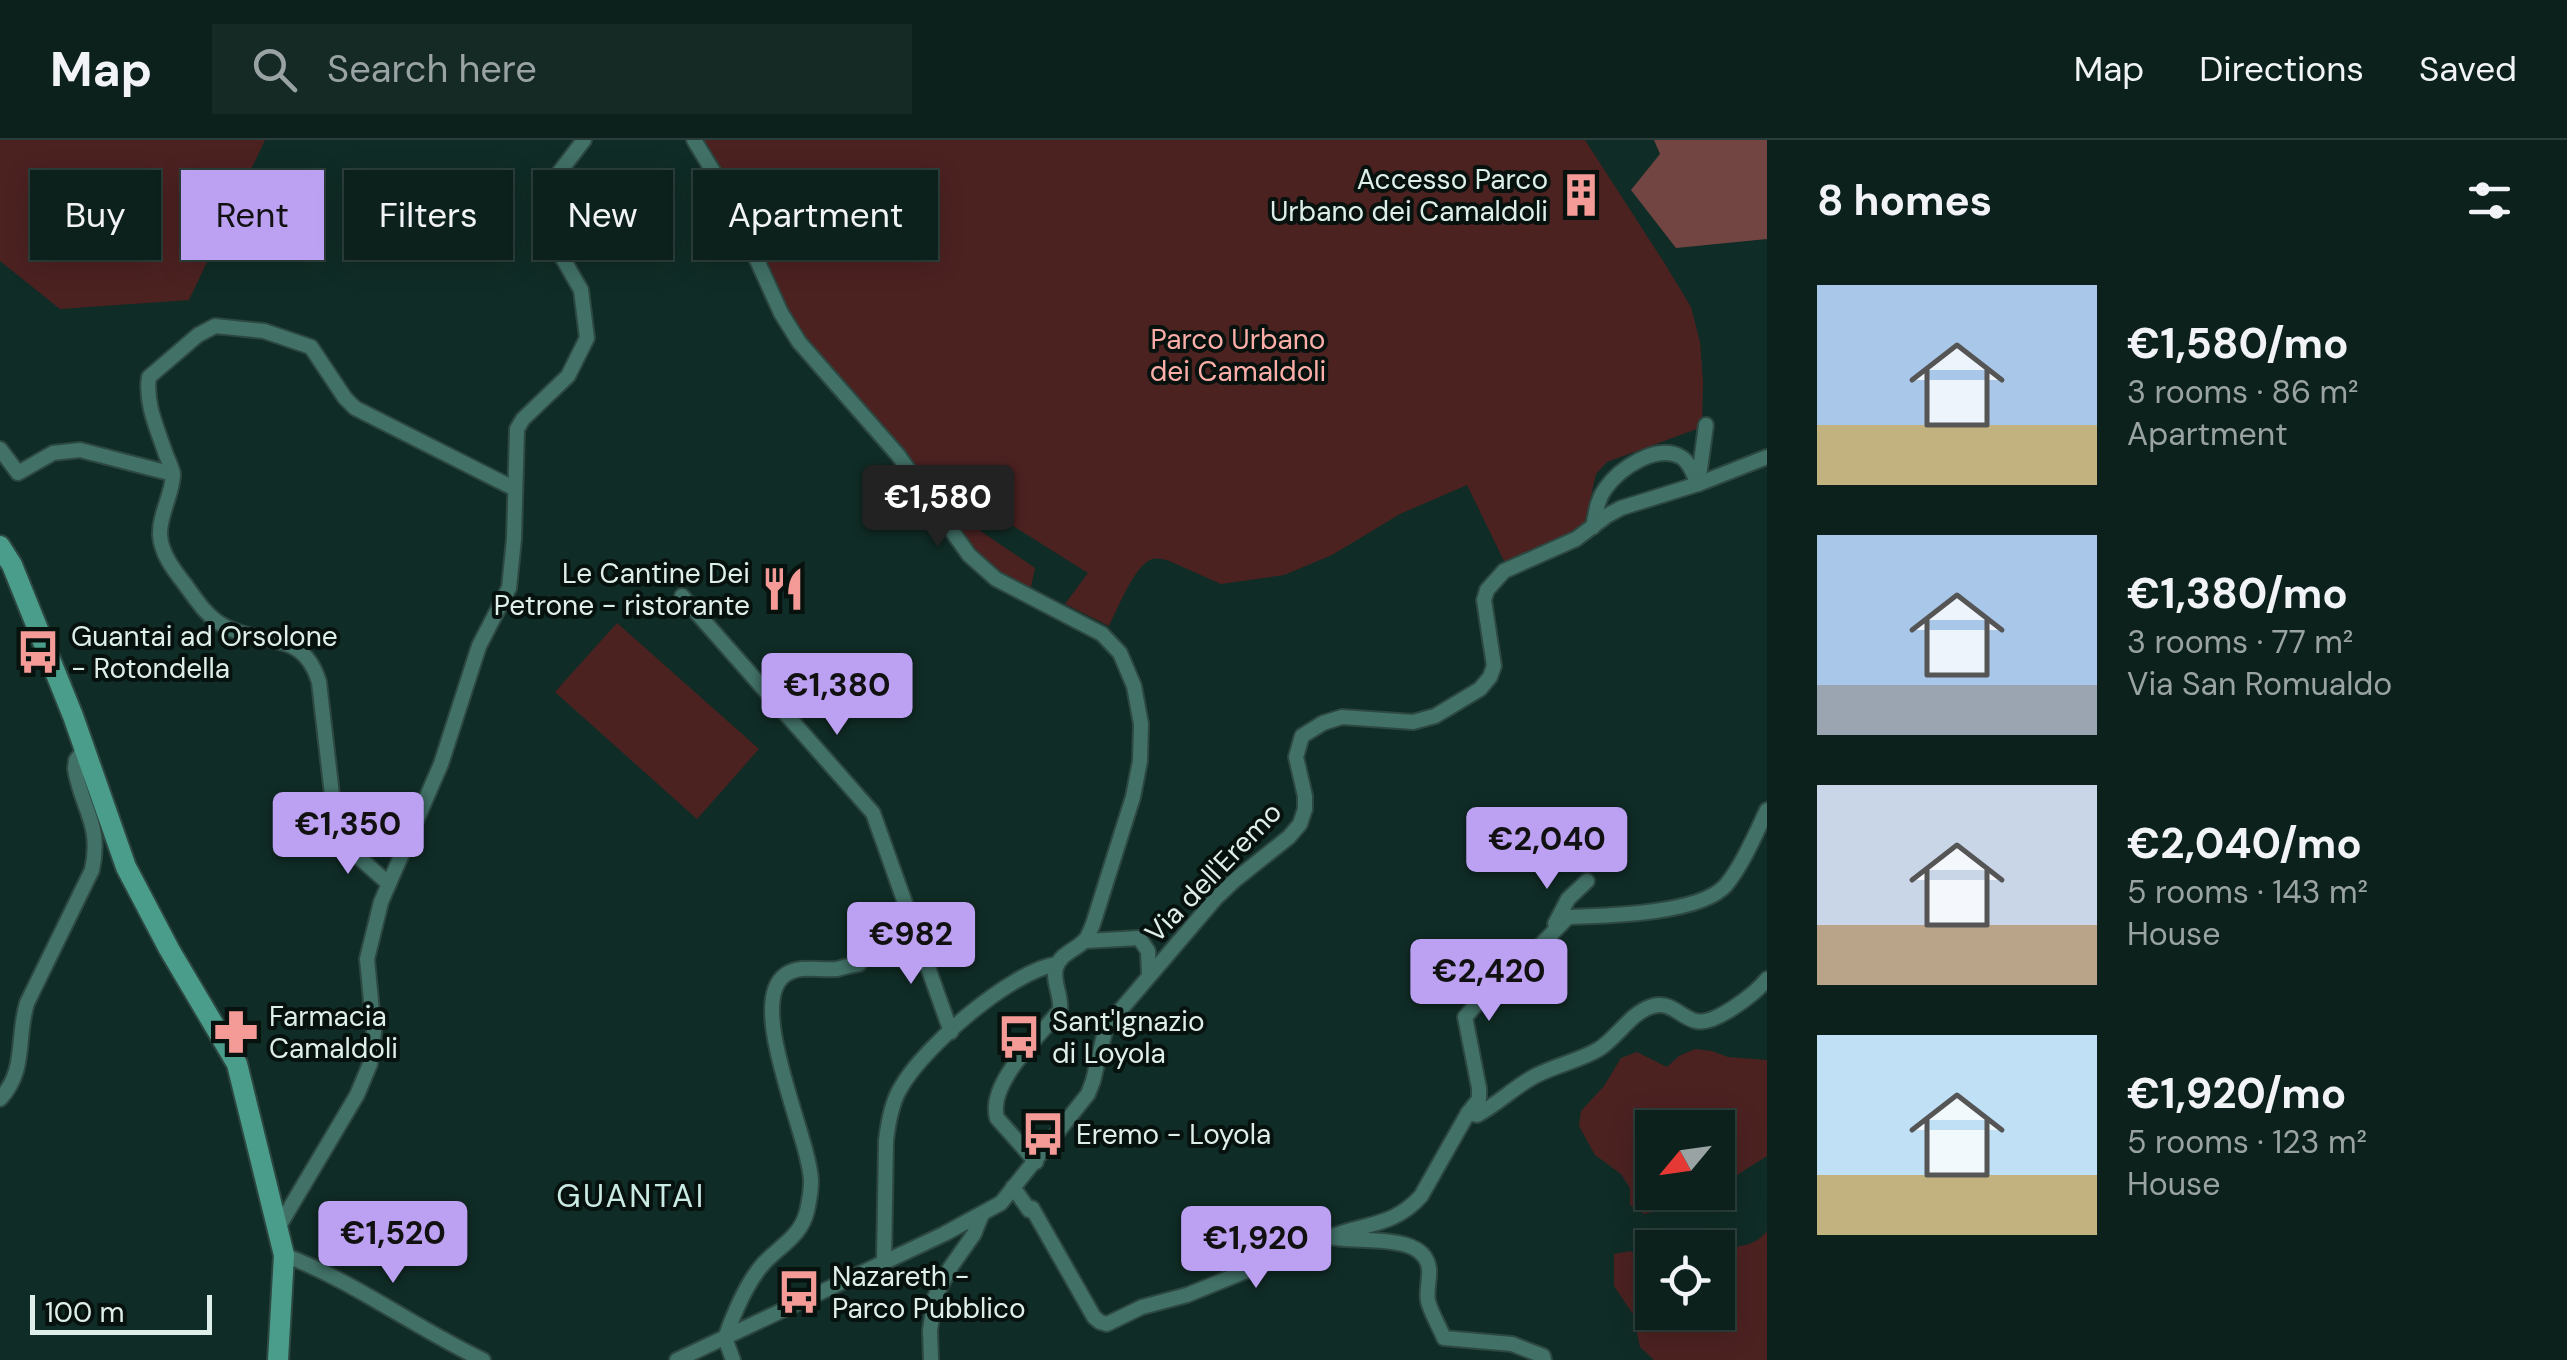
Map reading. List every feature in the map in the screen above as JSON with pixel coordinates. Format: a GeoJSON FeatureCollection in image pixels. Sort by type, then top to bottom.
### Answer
{"type":"FeatureCollection","features":[{"type":"Feature","properties":{"kind":"street"},"geometry":{"type":"LineString","coordinates":[[278,1228],[358,1094],[370,1064],[374,1032],[367,960],[381,902],[441,764],[479,646],[510,588],[517,429],[568,376],[587,338],[581,290],[543,224],[541,207],[555,178],[584,140]]}},
{"type":"Feature","properties":{"kind":"street"},"geometry":{"type":"LineString","coordinates":[[694,140],[727,194],[799,342],[898,455],[969,555],[996,579],[1102,634],[1120,653],[1134,686],[1141,724],[1133,798],[1093,924],[1084,941],[1056,964],[1036,969],[988,998],[930,1051],[901,1086],[886,1141],[884,1262]]}},
{"type":"Feature","properties":{"kind":"street"},"geometry":{"type":"LineString","coordinates":[[388,884],[337,838],[319,682],[310,662],[294,645],[229,630],[212,619],[164,552],[161,522],[172,474],[151,410],[149,377],[198,335],[215,326],[264,331],[311,347],[344,398],[355,408],[515,489]]}},
{"type":"Feature","properties":{"kind":"street"},"geometry":{"type":"LineString","coordinates":[[1698,484],[1706,425]]}},
{"type":"Feature","properties":{"kind":"street"},"geometry":{"type":"LineString","coordinates":[[0,449],[18,473],[53,454],[80,450],[172,474]]}},
{"type":"Feature","properties":{"kind":"street"},"geometry":{"type":"LineString","coordinates":[[1593,528],[1605,488],[1622,470],[1650,456],[1680,456],[1698,484]]}},
{"type":"Feature","properties":{"kind":"street","name":"Via dell'Eremo"},"geometry":{"type":"LineString","coordinates":[[980,1216],[1001,1203],[1088,1094],[1106,1028],[1149,975],[1226,889],[1300,824],[1304,796],[1296,757],[1302,736],[1342,718],[1414,722],[1435,716],[1480,689],[1494,666],[1484,600],[1504,571],[1551,552],[1630,504],[1698,484],[1767,457]]}},
{"type":"Feature","properties":{"kind":"street"},"geometry":{"type":"LineString","coordinates":[[0,546],[12,565],[66,700],[126,868],[237,1064],[284,1255],[278,1360]]}},
{"type":"Feature","properties":{"kind":"street"},"geometry":{"type":"LineString","coordinates":[[682,596],[874,813],[951,1032]]}},
{"type":"Feature","properties":{"kind":"street"},"geometry":{"type":"LineString","coordinates":[[0,1100],[18,1072],[27,1003],[92,870],[95,831],[75,769],[84,750]]}},
{"type":"Feature","properties":{"kind":"street"},"geometry":{"type":"LineString","coordinates":[[1012,1187],[1029,1210],[1032,1208],[1094,1317],[1107,1324],[1142,1307],[1187,1295],[1342,1232],[1366,1228],[1411,1207],[1479,1100],[1465,1017],[1496,982],[1533,953],[1568,917],[1681,907],[1714,895],[1728,881],[1767,810]]}},
{"type":"Feature","properties":{"kind":"street"},"geometry":{"type":"LineString","coordinates":[[1550,934],[1568,899],[1587,881]]}},
{"type":"Feature","properties":{"kind":"street"},"geometry":{"type":"LineString","coordinates":[[1084,941],[1139,938],[1148,951],[1149,975]]}},
{"type":"Feature","properties":{"kind":"street"},"geometry":{"type":"LineString","coordinates":[[733,1360],[725,1338],[763,1264],[795,1235],[807,1210],[811,1181],[804,1138],[773,1034],[773,1003],[778,983],[794,971],[859,964]]}},
{"type":"Feature","properties":{"kind":"street"},"geometry":{"type":"LineString","coordinates":[[1036,1162],[1004,1127],[995,1111],[1016,1061],[1060,1010],[1056,964]]}},
{"type":"Feature","properties":{"kind":"street"},"geometry":{"type":"LineString","coordinates":[[1468,1113],[1478,1115],[1536,1075],[1594,1052],[1650,1007],[1667,1006],[1698,1022],[1707,1020],[1750,998],[1767,979]]}},
{"type":"Feature","properties":{"kind":"street"},"geometry":{"type":"LineString","coordinates":[[677,1360],[980,1216]]}},
{"type":"Feature","properties":{"kind":"street"},"geometry":{"type":"LineString","coordinates":[[931,1360],[935,1297],[974,1234],[980,1216]]}},
{"type":"Feature","properties":{"kind":"street"},"geometry":{"type":"LineString","coordinates":[[1330,1237],[1407,1244],[1418,1250],[1426,1257],[1427,1298],[1444,1338],[1512,1344],[1543,1356],[1544,1360]]}},
{"type":"Feature","properties":{"kind":"street"},"geometry":{"type":"LineString","coordinates":[[284,1255],[320,1268],[483,1360]]}},
{"type":"Feature","properties":{"kind":"green space"},"geometry":{"type":"Polygon","coordinates":[[[0,140],[265,140],[251,170],[181,170],[181,260],[208,260],[189,300],[60,309],[0,261],[0,140]]]}},
{"type":"Feature","properties":{"kind":"green space","name":"Parco Urbano dei Camaldoli"},"geometry":{"type":"Polygon","coordinates":[[[703,140],[1585,140],[1691,307],[1700,342],[1702,427],[1607,462],[1596,474],[1584,526],[1571,536],[1506,565],[1467,485],[1400,514],[1332,555],[1284,575],[1221,584],[1167,560],[1150,560],[1132,580],[1109,626],[1065,604],[1088,573],[991,512],[972,519],[979,530],[1035,568],[1031,587],[1007,579],[973,552],[901,448],[807,343],[764,260],[938,260],[938,170],[719,170],[703,140]]]}},
{"type":"Feature","properties":{"kind":"green space"},"geometry":{"type":"Polygon","coordinates":[[[617,623],[759,749],[697,819],[555,692],[617,623]]]}},
{"type":"Feature","properties":{"kind":"green space"},"geometry":{"type":"Polygon","coordinates":[[[1695,1049],[1767,1060],[1767,1156],[1735,1176],[1735,1110],[1635,1110],[1635,1208],[1630,1205],[1630,1188],[1621,1174],[1595,1155],[1579,1126],[1581,1111],[1604,1086],[1621,1058],[1637,1052],[1667,1067],[1695,1049]]]}},
{"type":"Feature","properties":{"kind":"green space"},"geometry":{"type":"Polygon","coordinates":[[[1767,1231],[1767,1360],[1654,1360],[1640,1347],[1636,1330],[1735,1330],[1735,1247],[1767,1231]]]}},
{"type":"Feature","properties":{"kind":"green space"},"geometry":{"type":"Polygon","coordinates":[[[1631,1251],[1635,1256],[1635,1323],[1614,1286],[1614,1254],[1631,1251]]]}},
{"type":"Feature","properties":{"kind":"shaded area"},"geometry":{"type":"Polygon","coordinates":[[[1654,140],[1767,140],[1767,239],[1676,248],[1631,190],[1660,154],[1654,140]]]}},
{"type":"Feature","properties":{"kind":"place","name":"Accesso Parco Urbano dei Camaldoli"},"geometry":{"type":"Point","coordinates":[1581,195]}},
{"type":"Feature","properties":{"kind":"place","name":"Le Cantine Dei Petrone - ristorante"},"geometry":{"type":"Point","coordinates":[783,589]}},
{"type":"Feature","properties":{"kind":"place","name":"Guantai ad Orsolone - Rotondella"},"geometry":{"type":"Point","coordinates":[38,652]}},
{"type":"Feature","properties":{"kind":"place","name":"Farmacia Camaldoli"},"geometry":{"type":"Point","coordinates":[236,1032]}},
{"type":"Feature","properties":{"kind":"place","name":"Sant'Ignazio di Loyola"},"geometry":{"type":"Point","coordinates":[1019,1037]}},
{"type":"Feature","properties":{"kind":"place","name":"Eremo - Loyola"},"geometry":{"type":"Point","coordinates":[1043,1134]}},
{"type":"Feature","properties":{"kind":"place","name":"Nazareth - Parco Pubblico"},"geometry":{"type":"Point","coordinates":[799,1292]}},
{"type":"Feature","properties":{"kind":"district","name":"GUANTAI"},"geometry":{"type":"Point","coordinates":[631,1196]}}]}
